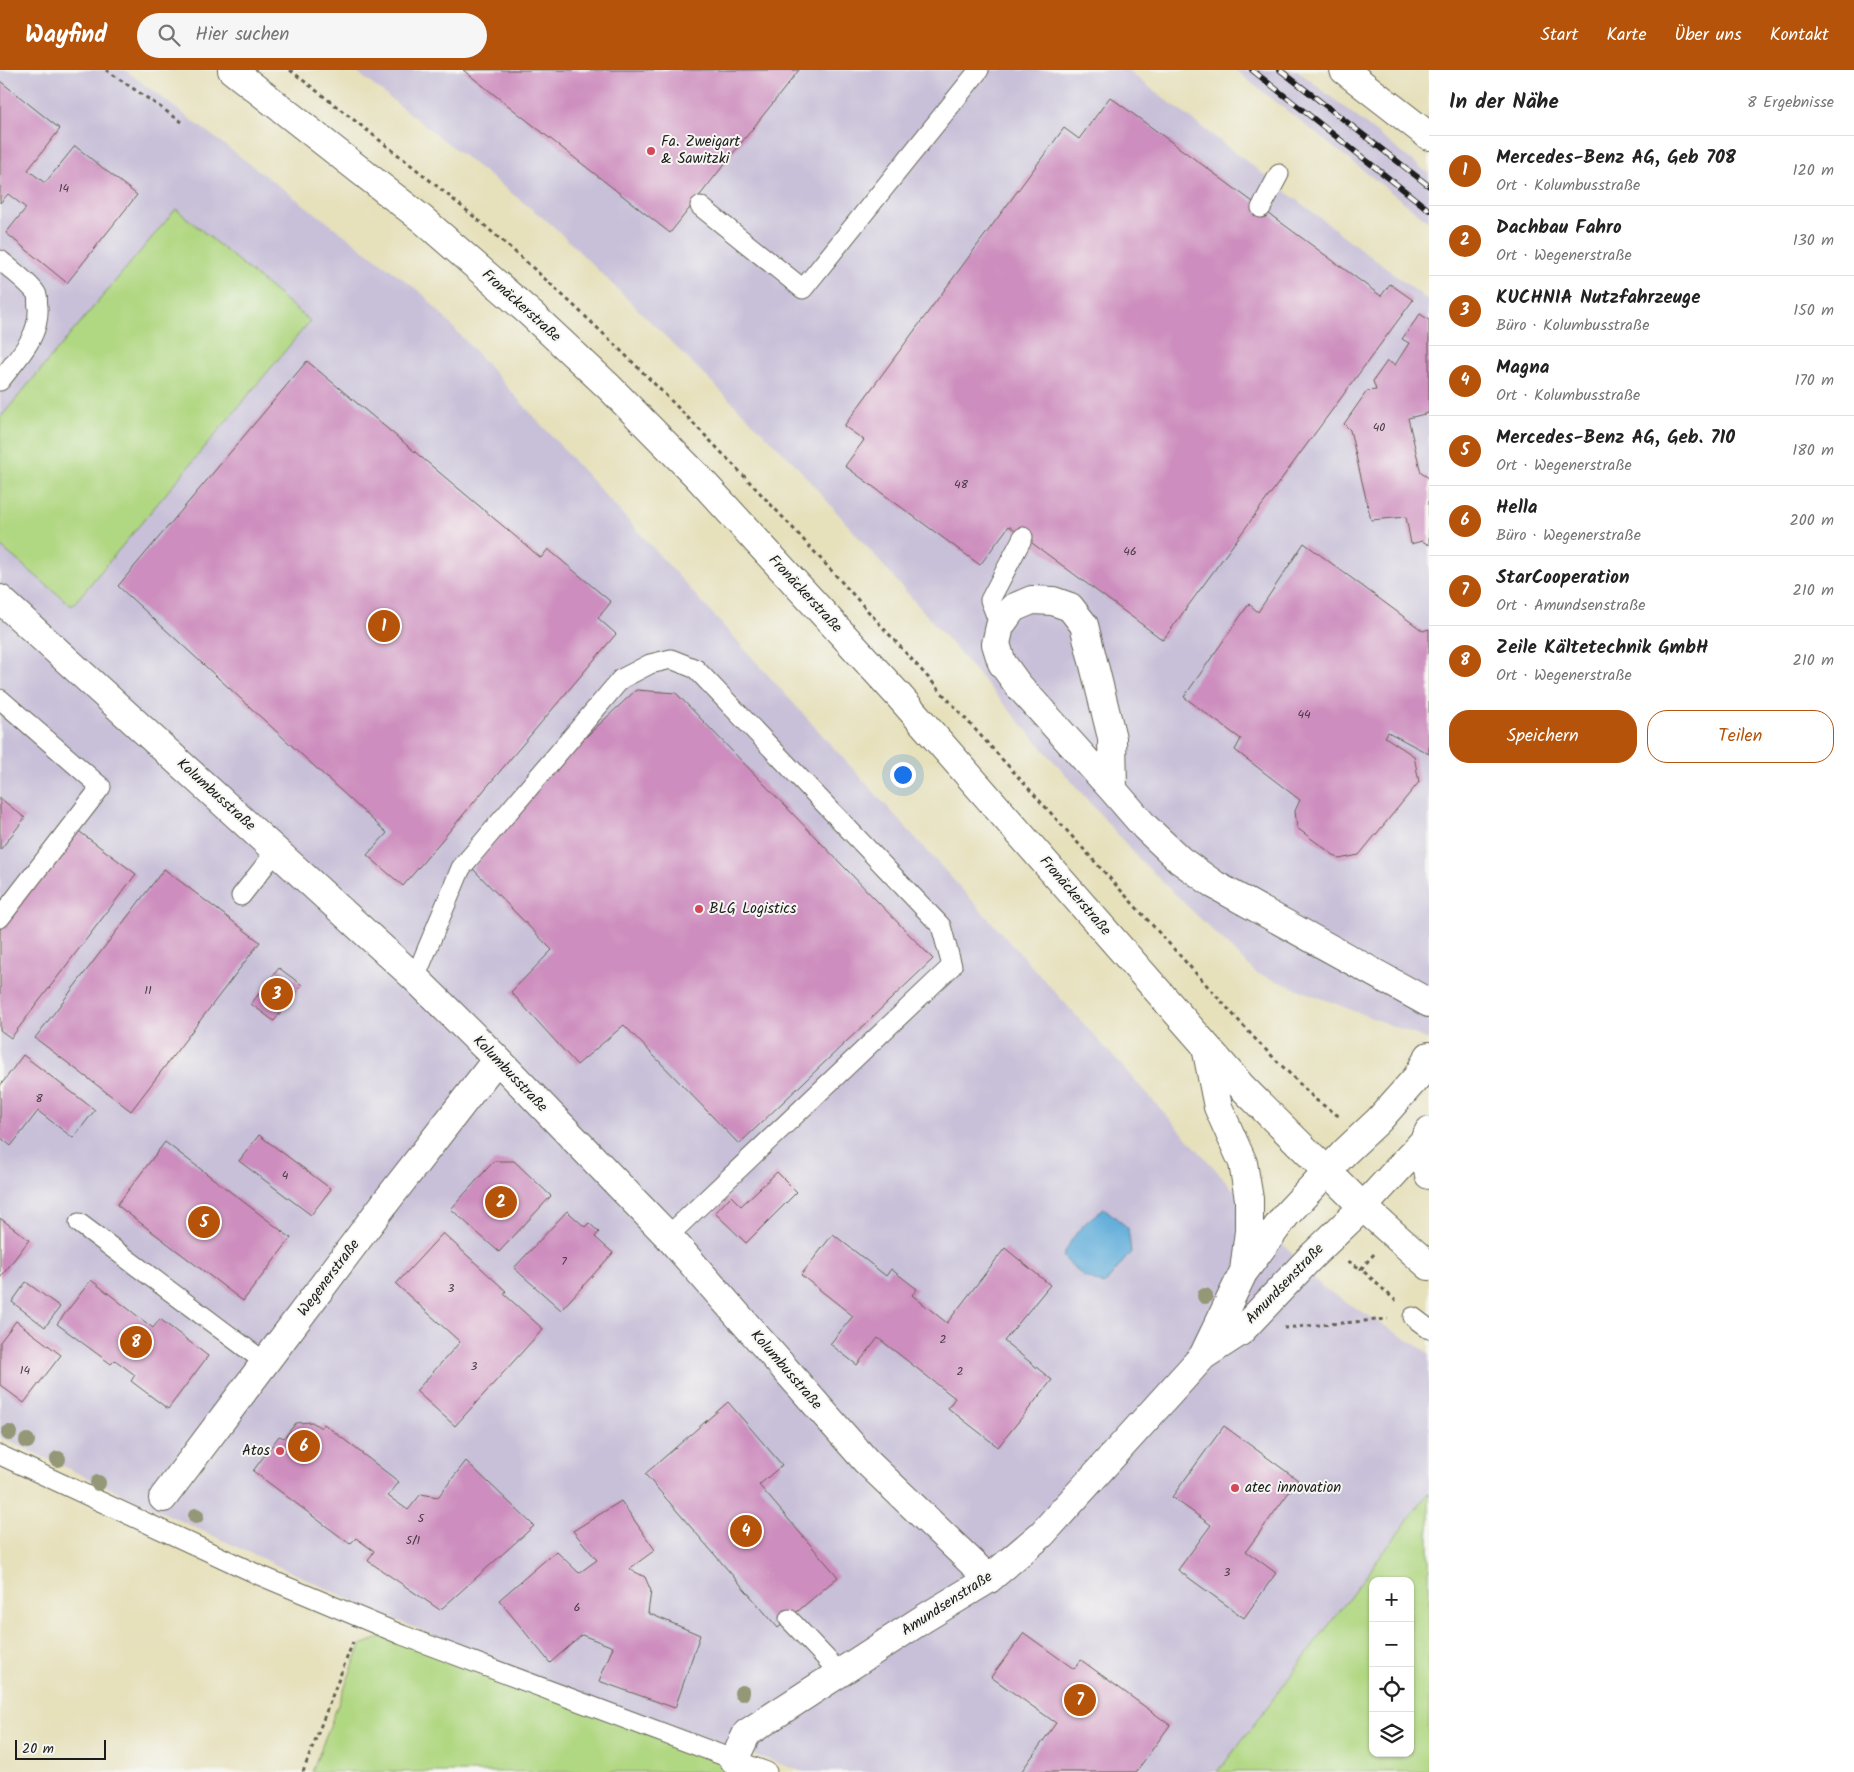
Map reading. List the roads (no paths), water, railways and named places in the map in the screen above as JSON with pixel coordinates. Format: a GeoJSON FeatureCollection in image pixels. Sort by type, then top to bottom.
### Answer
{"type":"FeatureCollection","features":[{"type":"Feature","properties":{"kind":"street","name":"Fronäckerstraße"},"geometry":{"type":"LineString","coordinates":[[232,70],[422,218],[531,314],[609,387],[697,476],[905,703],[1242,1087],[1362,1207],[1429,1266]]}},
{"type":"Feature","properties":{"kind":"street"},"geometry":{"type":"LineString","coordinates":[[1344,70],[1429,136]]}},
{"type":"Feature","properties":{"kind":"street","name":"Kolumbusstraße"},"geometry":{"type":"LineString","coordinates":[[0,600],[277,850],[415,978],[497,1059],[668,1236],[866,1461],[990,1579]]}},
{"type":"Feature","properties":{"kind":"street"},"geometry":{"type":"LineString","coordinates":[[1113,790],[1112,738],[1084,625],[1070,608],[1053,601],[1032,600],[1013,608],[1000,626],[996,644],[1002,663],[1018,685],[1145,828],[1180,860],[1214,886],[1429,1003]]}},
{"type":"Feature","properties":{"kind":"street"},"geometry":{"type":"LineString","coordinates":[[1206,1047],[1218,1107],[1243,1163],[1248,1199],[1249,1231],[1243,1273]]}},
{"type":"Feature","properties":{"kind":"street"},"geometry":{"type":"LineString","coordinates":[[1326,1172],[1379,1120],[1405,1091],[1417,1077],[1429,1056]]}},
{"type":"Feature","properties":{"kind":"street","name":"Wegenerstraße"},"geometry":{"type":"LineString","coordinates":[[163,1498],[388,1199],[497,1059]]}},
{"type":"Feature","properties":{"kind":"street"},"geometry":{"type":"LineString","coordinates":[[1426,1136],[1429,1175]]}},
{"type":"Feature","properties":{"kind":"street"},"geometry":{"type":"LineString","coordinates":[[1362,1207],[1426,1136]]}},
{"type":"Feature","properties":{"kind":"street","name":"Amundsenstraße"},"geometry":{"type":"LineString","coordinates":[[734,1760],[747,1733],[990,1579],[1042,1534],[1202,1356],[1243,1273],[1286,1215],[1326,1172]]}},
{"type":"Feature","properties":{"kind":"street","name":"Amundsenstraße"},"geometry":{"type":"LineString","coordinates":[[1202,1356],[1240,1332],[1316,1251],[1362,1207]]}},
{"type":"Feature","properties":{"kind":"lane"},"geometry":{"type":"LineString","coordinates":[[700,206],[803,289],[979,70]]}},
{"type":"Feature","properties":{"kind":"lane"},"geometry":{"type":"LineString","coordinates":[[1261,208],[1279,174]]}},
{"type":"Feature","properties":{"kind":"lane"},"geometry":{"type":"LineString","coordinates":[[0,260],[22,278],[37,294],[38,311],[33,337],[0,381]]}},
{"type":"Feature","properties":{"kind":"lane"},"geometry":{"type":"LineString","coordinates":[[1000,626],[990,600],[1023,537]]}},
{"type":"Feature","properties":{"kind":"lane"},"geometry":{"type":"LineString","coordinates":[[415,978],[462,868],[621,679],[650,664],[671,659],[696,669],[941,926],[952,966],[668,1236]]}},
{"type":"Feature","properties":{"kind":"lane"},"geometry":{"type":"LineString","coordinates":[[0,699],[101,787],[0,918]]}},
{"type":"Feature","properties":{"kind":"lane"},"geometry":{"type":"LineString","coordinates":[[241,896],[277,850]]}},
{"type":"Feature","properties":{"kind":"lane"},"geometry":{"type":"LineString","coordinates":[[78,1223],[266,1363]]}},
{"type":"Feature","properties":{"kind":"lane"},"geometry":{"type":"LineString","coordinates":[[1413,1317],[1429,1329]]}},
{"type":"Feature","properties":{"kind":"lane"},"geometry":{"type":"LineString","coordinates":[[0,1455],[250,1571],[402,1635],[767,1772]]}},
{"type":"Feature","properties":{"kind":"lane"},"geometry":{"type":"LineString","coordinates":[[789,1619],[840,1673]]}},
{"type":"Feature","properties":{"kind":"water"},"geometry":{"type":"Polygon","coordinates":[[[1104,1208],[1128,1228],[1131,1252],[1104,1285],[1083,1276],[1063,1257],[1080,1229],[1104,1208]]]}},
{"type":"Feature","properties":{"kind":"railway"},"geometry":{"type":"LineString","coordinates":[[1252,70],[1429,210]]}},
{"type":"Feature","properties":{"kind":"railway"},"geometry":{"type":"LineString","coordinates":[[1280,70],[1429,186]]}},
{"type":"Feature","properties":{"kind":"place","name":"Fa. Zweigart & Sawitzki"},"geometry":{"type":"Point","coordinates":[651,151]}},
{"type":"Feature","properties":{"kind":"place","name":"Mercedes-Benz AG, Geb 708"},"geometry":{"type":"Point","coordinates":[384,626]}},
{"type":"Feature","properties":{"kind":"place","name":"BLG Logistics"},"geometry":{"type":"Point","coordinates":[699,909]}},
{"type":"Feature","properties":{"kind":"place","name":"KUCHNIA Nutzfahrzeuge"},"geometry":{"type":"Point","coordinates":[277,994]}},
{"type":"Feature","properties":{"kind":"place","name":"Dachbau Fahro"},"geometry":{"type":"Point","coordinates":[501,1202]}},
{"type":"Feature","properties":{"kind":"place","name":"Mercedes-Benz AG, Geb. 710"},"geometry":{"type":"Point","coordinates":[204,1222]}},
{"type":"Feature","properties":{"kind":"place","name":"Zeile Kältetechnik GmbH"},"geometry":{"type":"Point","coordinates":[136,1342]}},
{"type":"Feature","properties":{"kind":"place","name":"Hella"},"geometry":{"type":"Point","coordinates":[304,1446]}},
{"type":"Feature","properties":{"kind":"place","name":"Atos"},"geometry":{"type":"Point","coordinates":[280,1451]}},
{"type":"Feature","properties":{"kind":"place","name":"atec innovation"},"geometry":{"type":"Point","coordinates":[1235,1488]}},
{"type":"Feature","properties":{"kind":"place","name":"Magna"},"geometry":{"type":"Point","coordinates":[746,1531]}},
{"type":"Feature","properties":{"kind":"place","name":"StarCooperation"},"geometry":{"type":"Point","coordinates":[1080,1700]}}]}
